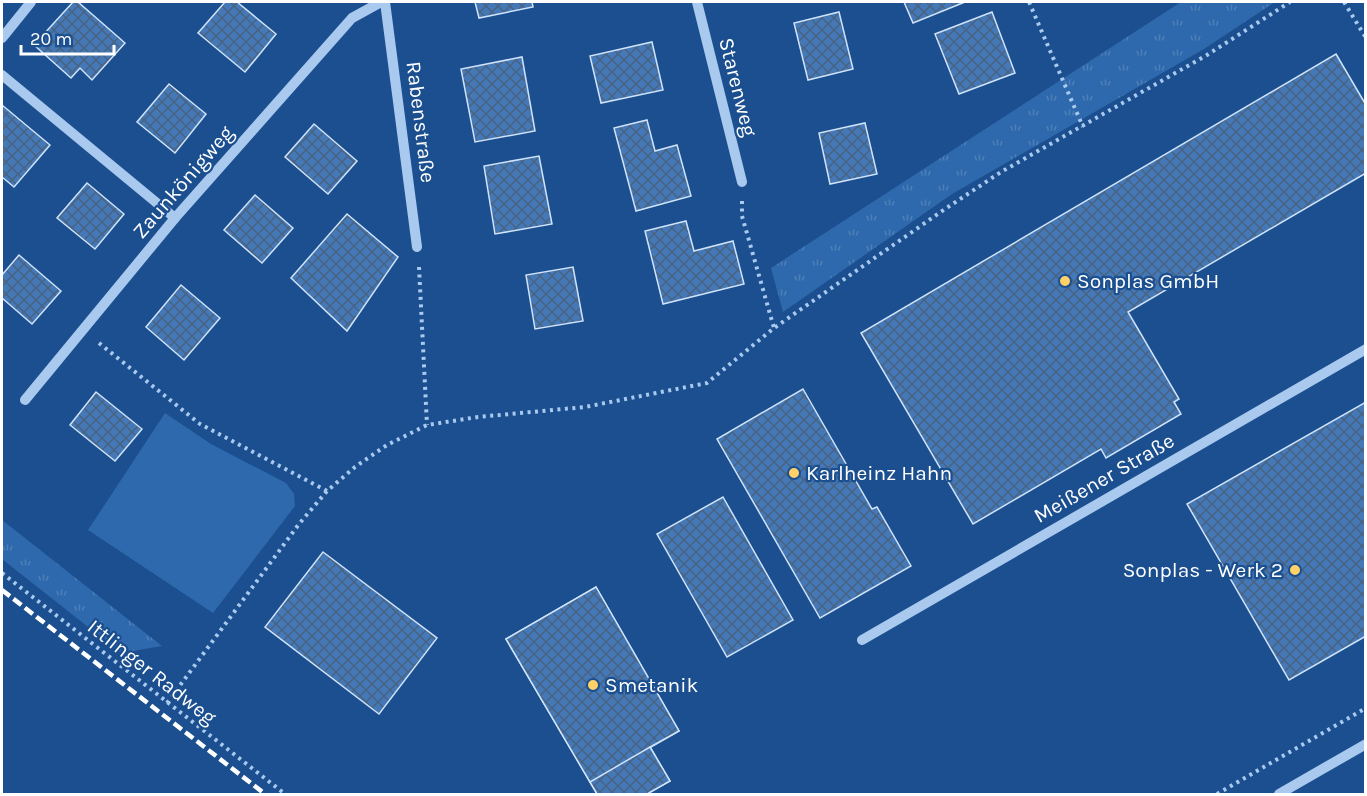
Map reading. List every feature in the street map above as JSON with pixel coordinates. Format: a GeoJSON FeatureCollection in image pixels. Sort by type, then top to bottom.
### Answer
{"type":"FeatureCollection","features":[{"type":"Feature","properties":{"kind":"street"},"geometry":{"type":"LineString","coordinates":[[2,38],[31,2]]}},
{"type":"Feature","properties":{"kind":"street","name":"Zaunkönigweg"},"geometry":{"type":"LineString","coordinates":[[25,400],[176,218],[352,18],[383,2]]}},
{"type":"Feature","properties":{"kind":"street","name":"Rabenstraße"},"geometry":{"type":"LineString","coordinates":[[383,2],[417,248]]}},
{"type":"Feature","properties":{"kind":"street","name":"Starenweg"},"geometry":{"type":"LineString","coordinates":[[697,2],[742,182]]}},
{"type":"Feature","properties":{"kind":"street"},"geometry":{"type":"LineString","coordinates":[[2,75],[176,218]]}},
{"type":"Feature","properties":{"kind":"street","name":"Meißener Straße"},"geometry":{"type":"LineString","coordinates":[[862,640],[1365,349]]}},
{"type":"Feature","properties":{"kind":"street"},"geometry":{"type":"LineString","coordinates":[[1279,795],[1365,744]]}},
{"type":"Feature","properties":{"kind":"path"},"geometry":{"type":"LineString","coordinates":[[1029,2],[1083,127]]}},
{"type":"Feature","properties":{"kind":"path"},"geometry":{"type":"LineString","coordinates":[[167,703],[298,524],[327,491],[355,466],[387,445],[428,425],[478,417],[585,407],[707,383],[774,327],[1001,172],[1207,55],[1290,2]]}},
{"type":"Feature","properties":{"kind":"path"},"geometry":{"type":"LineString","coordinates":[[1344,2],[1365,38]]}},
{"type":"Feature","properties":{"kind":"path"},"geometry":{"type":"LineString","coordinates":[[742,182],[742,216],[774,327]]}},
{"type":"Feature","properties":{"kind":"path"},"geometry":{"type":"LineString","coordinates":[[417,248],[428,425]]}},
{"type":"Feature","properties":{"kind":"path"},"geometry":{"type":"LineString","coordinates":[[83,330],[200,424],[327,491]]}},
{"type":"Feature","properties":{"kind":"path","name":"Ittlinger Radweg"},"geometry":{"type":"LineString","coordinates":[[2,573],[285,795]]}},
{"type":"Feature","properties":{"kind":"path"},"geometry":{"type":"LineString","coordinates":[[1217,795],[1365,708]]}},
{"type":"Feature","properties":{"kind":"green space"},"geometry":{"type":"Polygon","coordinates":[[[1181,2],[1275,2],[1204,49],[952,194],[783,312],[771,268],[1181,2]]]}},
{"type":"Feature","properties":{"kind":"green space"},"geometry":{"type":"Polygon","coordinates":[[[165,413],[211,444],[286,483],[294,494],[295,506],[213,613],[88,530],[165,413]]]}},
{"type":"Feature","properties":{"kind":"green space"},"geometry":{"type":"Polygon","coordinates":[[[2,520],[162,646],[121,653],[2,559],[2,520]]]}},
{"type":"Feature","properties":{"kind":"building"},"geometry":{"type":"Polygon","coordinates":[[[73,2],[78,2],[125,43],[92,80],[80,68],[71,78],[34,45],[73,2]]]}},
{"type":"Feature","properties":{"kind":"building"},"geometry":{"type":"Polygon","coordinates":[[[225,2],[237,2],[276,34],[245,72],[198,33],[225,2]]]}},
{"type":"Feature","properties":{"kind":"building"},"geometry":{"type":"Polygon","coordinates":[[[475,2],[532,2],[533,7],[479,18],[475,2]]]}},
{"type":"Feature","properties":{"kind":"building"},"geometry":{"type":"Polygon","coordinates":[[[904,2],[965,2],[913,23],[904,2]]]}},
{"type":"Feature","properties":{"kind":"building"},"geometry":{"type":"Polygon","coordinates":[[[839,12],[853,69],[808,80],[794,23],[839,12]]]}},
{"type":"Feature","properties":{"kind":"building"},"geometry":{"type":"Polygon","coordinates":[[[992,12],[1015,73],[959,94],[935,34],[992,12]]]}},
{"type":"Feature","properties":{"kind":"building"},"geometry":{"type":"Polygon","coordinates":[[[652,42],[663,90],[601,103],[590,56],[652,42]]]}},
{"type":"Feature","properties":{"kind":"building","name":"Sonplas GmbH"},"geometry":{"type":"Polygon","coordinates":[[[1336,54],[1366,105],[1366,173],[1128,312],[1179,399],[1174,402],[1181,414],[1106,458],[1101,449],[973,524],[861,333],[1336,54]]]}},
{"type":"Feature","properties":{"kind":"building"},"geometry":{"type":"Polygon","coordinates":[[[522,57],[535,131],[475,142],[461,69],[522,57]]]}},
{"type":"Feature","properties":{"kind":"building"},"geometry":{"type":"Polygon","coordinates":[[[169,84],[206,114],[175,153],[137,122],[169,84]]]}},
{"type":"Feature","properties":{"kind":"building"},"geometry":{"type":"Polygon","coordinates":[[[2,105],[50,145],[14,187],[2,177],[2,105]]]}},
{"type":"Feature","properties":{"kind":"building"},"geometry":{"type":"Polygon","coordinates":[[[647,120],[655,151],[677,145],[691,196],[636,211],[614,128],[647,120]]]}},
{"type":"Feature","properties":{"kind":"building"},"geometry":{"type":"Polygon","coordinates":[[[865,123],[877,174],[830,184],[819,133],[865,123]]]}},
{"type":"Feature","properties":{"kind":"building"},"geometry":{"type":"Polygon","coordinates":[[[314,124],[357,161],[328,194],[285,157],[314,124]]]}},
{"type":"Feature","properties":{"kind":"building"},"geometry":{"type":"Polygon","coordinates":[[[539,156],[552,224],[495,234],[484,166],[539,156]]]}},
{"type":"Feature","properties":{"kind":"building"},"geometry":{"type":"Polygon","coordinates":[[[87,183],[124,214],[95,249],[57,218],[87,183]]]}},
{"type":"Feature","properties":{"kind":"building"},"geometry":{"type":"Polygon","coordinates":[[[255,195],[293,228],[262,263],[224,230],[255,195]]]}},
{"type":"Feature","properties":{"kind":"building"},"geometry":{"type":"Polygon","coordinates":[[[347,214],[398,257],[347,331],[291,278],[347,214]]]}},
{"type":"Feature","properties":{"kind":"building"},"geometry":{"type":"Polygon","coordinates":[[[686,221],[694,251],[733,241],[744,284],[663,304],[645,231],[686,221]]]}},
{"type":"Feature","properties":{"kind":"building"},"geometry":{"type":"Polygon","coordinates":[[[19,255],[61,291],[32,324],[2,298],[2,275],[19,255]]]}},
{"type":"Feature","properties":{"kind":"building"},"geometry":{"type":"Polygon","coordinates":[[[573,267],[583,321],[535,329],[526,275],[573,267]]]}},
{"type":"Feature","properties":{"kind":"building"},"geometry":{"type":"Polygon","coordinates":[[[181,285],[220,318],[184,360],[146,327],[181,285]]]}},
{"type":"Feature","properties":{"kind":"building","name":"Karlheinz Hahn"},"geometry":{"type":"Polygon","coordinates":[[[803,389],[872,509],[877,507],[911,566],[820,618],[717,439],[803,389]]]}},
{"type":"Feature","properties":{"kind":"building"},"geometry":{"type":"Polygon","coordinates":[[[96,392],[142,429],[115,461],[70,425],[96,392]]]}},
{"type":"Feature","properties":{"kind":"building","name":"Sonplas - Werk 2"},"geometry":{"type":"Polygon","coordinates":[[[1366,402],[1366,636],[1289,680],[1187,504],[1366,402]]]}},
{"type":"Feature","properties":{"kind":"building"},"geometry":{"type":"Polygon","coordinates":[[[723,497],[793,620],[727,657],[657,534],[723,497]]]}},
{"type":"Feature","properties":{"kind":"building"},"geometry":{"type":"Polygon","coordinates":[[[323,552],[437,638],[379,714],[265,627],[323,552]]]}},
{"type":"Feature","properties":{"kind":"building","name":"Smetanik"},"geometry":{"type":"Polygon","coordinates":[[[596,587],[679,731],[590,782],[506,639],[596,587]]]}},
{"type":"Feature","properties":{"kind":"building","name":"Smetanik"},"geometry":{"type":"Polygon","coordinates":[[[596,587],[679,731],[650,747],[670,781],[647,794],[597,794],[506,639],[596,587]]]}},
{"type":"Feature","properties":{"kind":"building"},"geometry":{"type":"Polygon","coordinates":[[[650,747],[670,781],[647,794],[597,794],[590,782],[650,747]]]}},
{"type":"Feature","properties":{"kind":"railway"},"geometry":{"type":"LineString","coordinates":[[2,590],[265,794]]}},
{"type":"Feature","properties":{"kind":"place","name":"Sonplas GmbH"},"geometry":{"type":"Point","coordinates":[1065,281]}},
{"type":"Feature","properties":{"kind":"place","name":"Karlheinz Hahn"},"geometry":{"type":"Point","coordinates":[794,473]}},
{"type":"Feature","properties":{"kind":"place","name":"Sonplas - Werk 2"},"geometry":{"type":"Point","coordinates":[1295,570]}},
{"type":"Feature","properties":{"kind":"place","name":"Smetanik"},"geometry":{"type":"Point","coordinates":[593,685]}}]}
